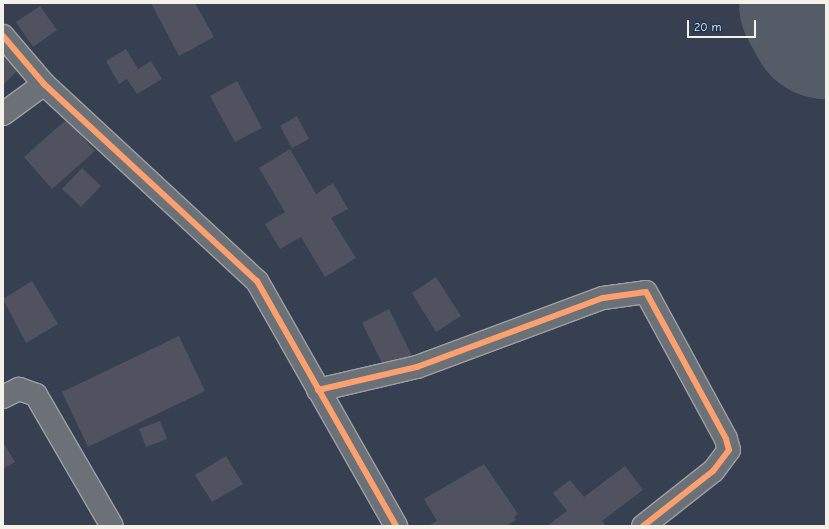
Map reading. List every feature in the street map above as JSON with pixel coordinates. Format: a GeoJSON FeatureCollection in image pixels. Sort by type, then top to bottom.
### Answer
{"type":"FeatureCollection","features":[{"type":"Feature","properties":{"kind":"street"},"geometry":{"type":"LineString","coordinates":[[3,36],[44,84],[257,281],[396,526]]}},
{"type":"Feature","properties":{"kind":"street"},"geometry":{"type":"LineString","coordinates":[[3,114],[44,84]]}},
{"type":"Feature","properties":{"kind":"street"},"geometry":{"type":"LineString","coordinates":[[318,390],[417,367],[603,298],[646,292],[726,439],[728,450],[713,471],[643,526]]}},
{"type":"Feature","properties":{"kind":"street"},"geometry":{"type":"LineString","coordinates":[[3,397],[19,389],[36,395],[112,526]]}},
{"type":"Feature","properties":{"kind":"building"},"geometry":{"type":"Polygon","coordinates":[[[151,3],[195,3],[214,37],[179,56],[151,3]]]}},
{"type":"Feature","properties":{"kind":"building"},"geometry":{"type":"Polygon","coordinates":[[[40,6],[57,30],[33,47],[16,22],[40,6]]]}},
{"type":"Feature","properties":{"kind":"building"},"geometry":{"type":"Polygon","coordinates":[[[3,44],[23,65],[3,85],[3,44]]]}},
{"type":"Feature","properties":{"kind":"building"},"geometry":{"type":"Polygon","coordinates":[[[126,49],[138,69],[151,61],[162,79],[137,94],[127,79],[119,84],[106,61],[126,49]]]}},
{"type":"Feature","properties":{"kind":"building"},"geometry":{"type":"Polygon","coordinates":[[[237,81],[262,128],[235,142],[210,96],[237,81]]]}},
{"type":"Feature","properties":{"kind":"building"},"geometry":{"type":"Polygon","coordinates":[[[297,116],[309,139],[292,148],[280,126],[297,116]]]}},
{"type":"Feature","properties":{"kind":"building"},"geometry":{"type":"Polygon","coordinates":[[[67,119],[95,151],[52,189],[24,157],[67,119]]]}},
{"type":"Feature","properties":{"kind":"building"},"geometry":{"type":"Polygon","coordinates":[[[290,149],[316,194],[333,183],[348,209],[331,218],[356,258],[325,277],[301,237],[280,249],[265,224],[285,212],[259,168],[290,149]]]}},
{"type":"Feature","properties":{"kind":"building"},"geometry":{"type":"Polygon","coordinates":[[[82,168],[101,186],[81,207],[62,189],[82,168]]]}},
{"type":"Feature","properties":{"kind":"building"},"geometry":{"type":"Polygon","coordinates":[[[436,277],[461,316],[436,332],[412,293],[436,277]]]}},
{"type":"Feature","properties":{"kind":"building"},"geometry":{"type":"Polygon","coordinates":[[[32,281],[58,324],[26,343],[3,299],[32,281]]]}},
{"type":"Feature","properties":{"kind":"building"},"geometry":{"type":"Polygon","coordinates":[[[389,309],[413,358],[386,371],[362,323],[389,309]]]}},
{"type":"Feature","properties":{"kind":"building"},"geometry":{"type":"Polygon","coordinates":[[[179,336],[205,391],[88,447],[62,392],[179,336]]]}},
{"type":"Feature","properties":{"kind":"building"},"geometry":{"type":"Polygon","coordinates":[[[160,421],[167,439],[146,447],[139,429],[160,421]]]}},
{"type":"Feature","properties":{"kind":"building"},"geometry":{"type":"Polygon","coordinates":[[[3,442],[15,462],[3,469],[3,442]]]}},
{"type":"Feature","properties":{"kind":"building"},"geometry":{"type":"Polygon","coordinates":[[[226,456],[243,484],[212,502],[195,475],[226,456]]]}},
{"type":"Feature","properties":{"kind":"building"},"geometry":{"type":"Polygon","coordinates":[[[484,464],[518,514],[514,517],[516,520],[506,526],[429,526],[437,521],[424,499],[484,464]]]}},
{"type":"Feature","properties":{"kind":"building"},"geometry":{"type":"Polygon","coordinates":[[[625,466],[643,490],[602,521],[606,526],[547,526],[567,511],[553,493],[570,480],[584,497],[625,466]]]}},
{"type":"Feature","properties":{"kind":"runway"},"geometry":{"type":"LineString","coordinates":[[816,3],[826,21]]}},
{"type":"Feature","properties":{"kind":"cycle path"},"geometry":{"type":"LineString","coordinates":[[3,36],[44,84],[257,281],[396,526]]}},
{"type":"Feature","properties":{"kind":"cycle path"},"geometry":{"type":"LineString","coordinates":[[318,390],[417,367],[603,298],[646,292],[726,439],[729,450],[713,471],[643,526]]}}]}
